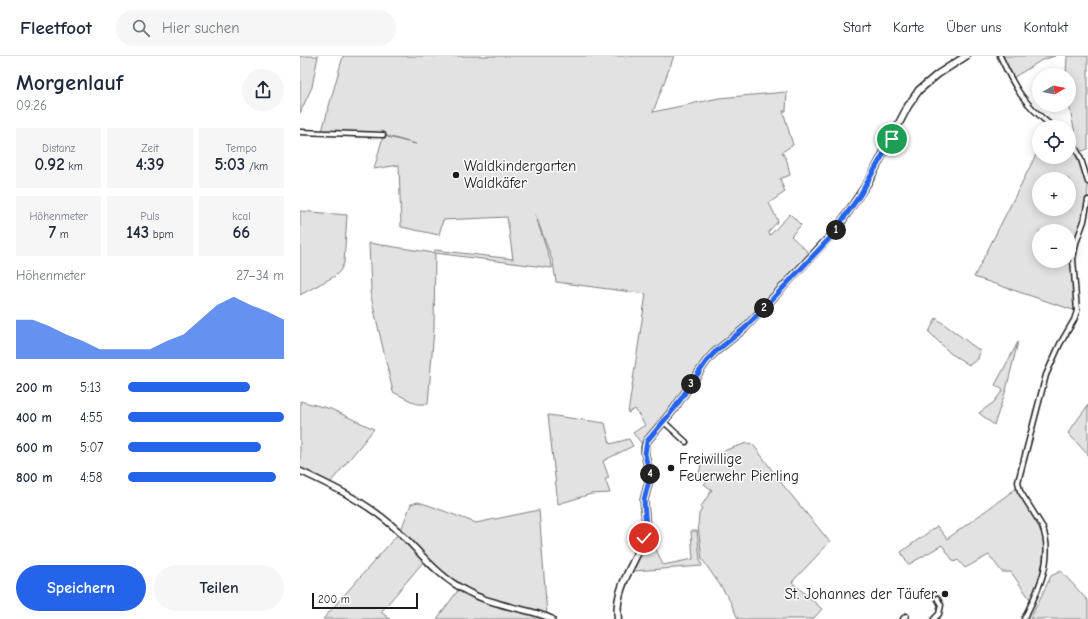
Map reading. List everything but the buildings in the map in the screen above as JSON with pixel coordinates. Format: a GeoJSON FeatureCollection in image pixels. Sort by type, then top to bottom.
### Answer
{"type":"FeatureCollection","features":[{"type":"Feature","properties":{"kind":"main road"},"geometry":{"type":"LineString","coordinates":[[618,619],[617,605],[620,593],[643,542],[645,533],[646,520],[644,500],[650,477],[645,454],[646,444],[650,437],[674,409],[706,362],[714,353],[745,328],[836,230],[870,179],[908,106],[919,90],[938,74],[966,56]]}},
{"type":"Feature","properties":{"kind":"street"},"geometry":{"type":"LineString","coordinates":[[1000,56],[1014,86],[1021,97],[1045,120]]}},
{"type":"Feature","properties":{"kind":"street"},"geometry":{"type":"LineString","coordinates":[[300,132],[383,135]]}},
{"type":"Feature","properties":{"kind":"street"},"geometry":{"type":"LineString","coordinates":[[1076,149],[1080,155],[1088,182]]}},
{"type":"Feature","properties":{"kind":"street"},"geometry":{"type":"LineString","coordinates":[[1024,619],[1037,593],[1047,549],[1046,536],[1042,526],[1020,491],[1018,482],[1046,375],[1060,344],[1074,320],[1077,311],[1074,259],[1076,243],[1084,221],[1088,200]]}},
{"type":"Feature","properties":{"kind":"street"},"geometry":{"type":"LineString","coordinates":[[664,422],[686,442]]}},
{"type":"Feature","properties":{"kind":"street"},"geometry":{"type":"LineString","coordinates":[[300,471],[347,494],[383,517],[398,530],[432,567],[465,590],[496,603],[541,614],[552,619]]}},
{"type":"Feature","properties":{"kind":"street"},"geometry":{"type":"LineString","coordinates":[[934,619],[939,614],[942,605],[937,598]]}},
{"type":"Feature","properties":{"kind":"shaded area"},"geometry":{"type":"Polygon","coordinates":[[[300,56],[318,56],[312,87],[300,113],[300,56]]]}},
{"type":"Feature","properties":{"kind":"shaded area"},"geometry":{"type":"Polygon","coordinates":[[[343,56],[674,56],[653,112],[719,98],[787,92],[786,111],[783,111],[793,145],[782,152],[787,161],[790,175],[780,179],[785,192],[769,203],[778,221],[768,232],[770,235],[790,214],[801,225],[791,236],[811,255],[744,327],[713,353],[662,421],[642,444],[633,433],[645,425],[635,409],[628,413],[646,294],[556,282],[553,262],[535,214],[552,268],[435,253],[434,329],[428,404],[417,404],[393,392],[370,292],[369,243],[434,253],[435,250],[513,259],[507,217],[443,220],[439,235],[401,227],[399,165],[374,169],[383,136],[416,144],[384,135],[322,131],[343,56]]]}},
{"type":"Feature","properties":{"kind":"shaded area"},"geometry":{"type":"Polygon","coordinates":[[[1000,56],[1055,56],[1042,60],[1011,79],[1000,56]]]}},
{"type":"Feature","properties":{"kind":"shaded area"},"geometry":{"type":"Polygon","coordinates":[[[1067,56],[1088,56],[1088,149],[1079,152],[1076,138],[1076,120],[1072,120],[1070,112],[1076,112],[1076,68],[1066,68],[1067,56]]]}},
{"type":"Feature","properties":{"kind":"shaded area"},"geometry":{"type":"Polygon","coordinates":[[[1076,152],[1080,159],[1088,186],[1087,204],[1076,247],[1076,224],[1032,224],[1032,268],[1074,268],[1076,311],[974,277],[1032,163],[1032,164],[1076,164],[1076,152]]]}},
{"type":"Feature","properties":{"kind":"shaded area"},"geometry":{"type":"Polygon","coordinates":[[[300,211],[347,215],[344,263],[340,271],[335,276],[300,295],[300,211]]]}},
{"type":"Feature","properties":{"kind":"shaded area"},"geometry":{"type":"Polygon","coordinates":[[[936,318],[980,351],[978,359],[969,365],[950,353],[929,332],[936,318]]]}},
{"type":"Feature","properties":{"kind":"shaded area"},"geometry":{"type":"Polygon","coordinates":[[[1018,342],[1006,390],[994,425],[979,413],[994,402],[1003,390],[995,385],[1018,342]]]}},
{"type":"Feature","properties":{"kind":"shaded area"},"geometry":{"type":"Polygon","coordinates":[[[300,401],[331,409],[374,429],[330,483],[300,470],[300,401]]]}},
{"type":"Feature","properties":{"kind":"shaded area"},"geometry":{"type":"Polygon","coordinates":[[[1088,405],[1088,455],[1068,433],[1088,405]]]}},
{"type":"Feature","properties":{"kind":"shaded area"},"geometry":{"type":"Polygon","coordinates":[[[548,415],[605,423],[610,444],[629,439],[633,446],[603,461],[609,478],[605,479],[610,493],[591,494],[558,504],[548,415]]]}},
{"type":"Feature","properties":{"kind":"shaded area"},"geometry":{"type":"Polygon","coordinates":[[[747,443],[752,444],[755,447],[783,485],[830,542],[792,582],[822,609],[813,619],[738,619],[730,601],[702,559],[698,525],[699,514],[702,509],[700,508],[712,490],[704,484],[711,478],[708,474],[700,481],[698,480],[701,464],[708,456],[747,443]]]}},
{"type":"Feature","properties":{"kind":"shaded area"},"geometry":{"type":"Polygon","coordinates":[[[1018,487],[1040,522],[1045,536],[1046,546],[1044,565],[1032,602],[1011,572],[1002,572],[989,555],[965,568],[958,560],[954,562],[942,545],[908,565],[901,552],[937,526],[947,539],[1018,487]]]}},
{"type":"Feature","properties":{"kind":"shaded area"},"geometry":{"type":"Polygon","coordinates":[[[418,502],[476,523],[539,510],[547,615],[488,599],[472,591],[441,571],[401,530],[411,504],[418,502]]]}},
{"type":"Feature","properties":{"kind":"shaded area"},"geometry":{"type":"Polygon","coordinates":[[[691,531],[697,531],[702,566],[632,570],[646,538],[649,541],[652,540],[663,565],[693,559],[691,531]]]}},
{"type":"Feature","properties":{"kind":"shaded area"},"geometry":{"type":"Polygon","coordinates":[[[398,534],[424,561],[381,612],[390,619],[323,619],[398,534]]]}},
{"type":"Feature","properties":{"kind":"shaded area"},"geometry":{"type":"Polygon","coordinates":[[[1061,571],[1088,601],[1088,619],[1030,619],[1051,576],[1061,571]]]}},
{"type":"Feature","properties":{"kind":"shaded area"},"geometry":{"type":"Polygon","coordinates":[[[459,589],[549,619],[437,619],[459,589]]]}},
{"type":"Feature","properties":{"kind":"place","name":"Waldkindergarten Waldkäfer"},"geometry":{"type":"Point","coordinates":[456,175]}},
{"type":"Feature","properties":{"kind":"place","name":"Freiwillige Feuerwehr Pierling"},"geometry":{"type":"Point","coordinates":[671,468]}},
{"type":"Feature","properties":{"kind":"place","name":"St. Johannes der Täufer"},"geometry":{"type":"Point","coordinates":[945,594]}},
{"type":"Feature","properties":{"kind":"route"},"geometry":{"type":"LineString","coordinates":[[644,538],[646,520],[644,500],[650,481],[645,454],[647,441],[674,409],[706,362],[714,353],[745,328],[829,239],[850,211],[892,139]]}}]}
